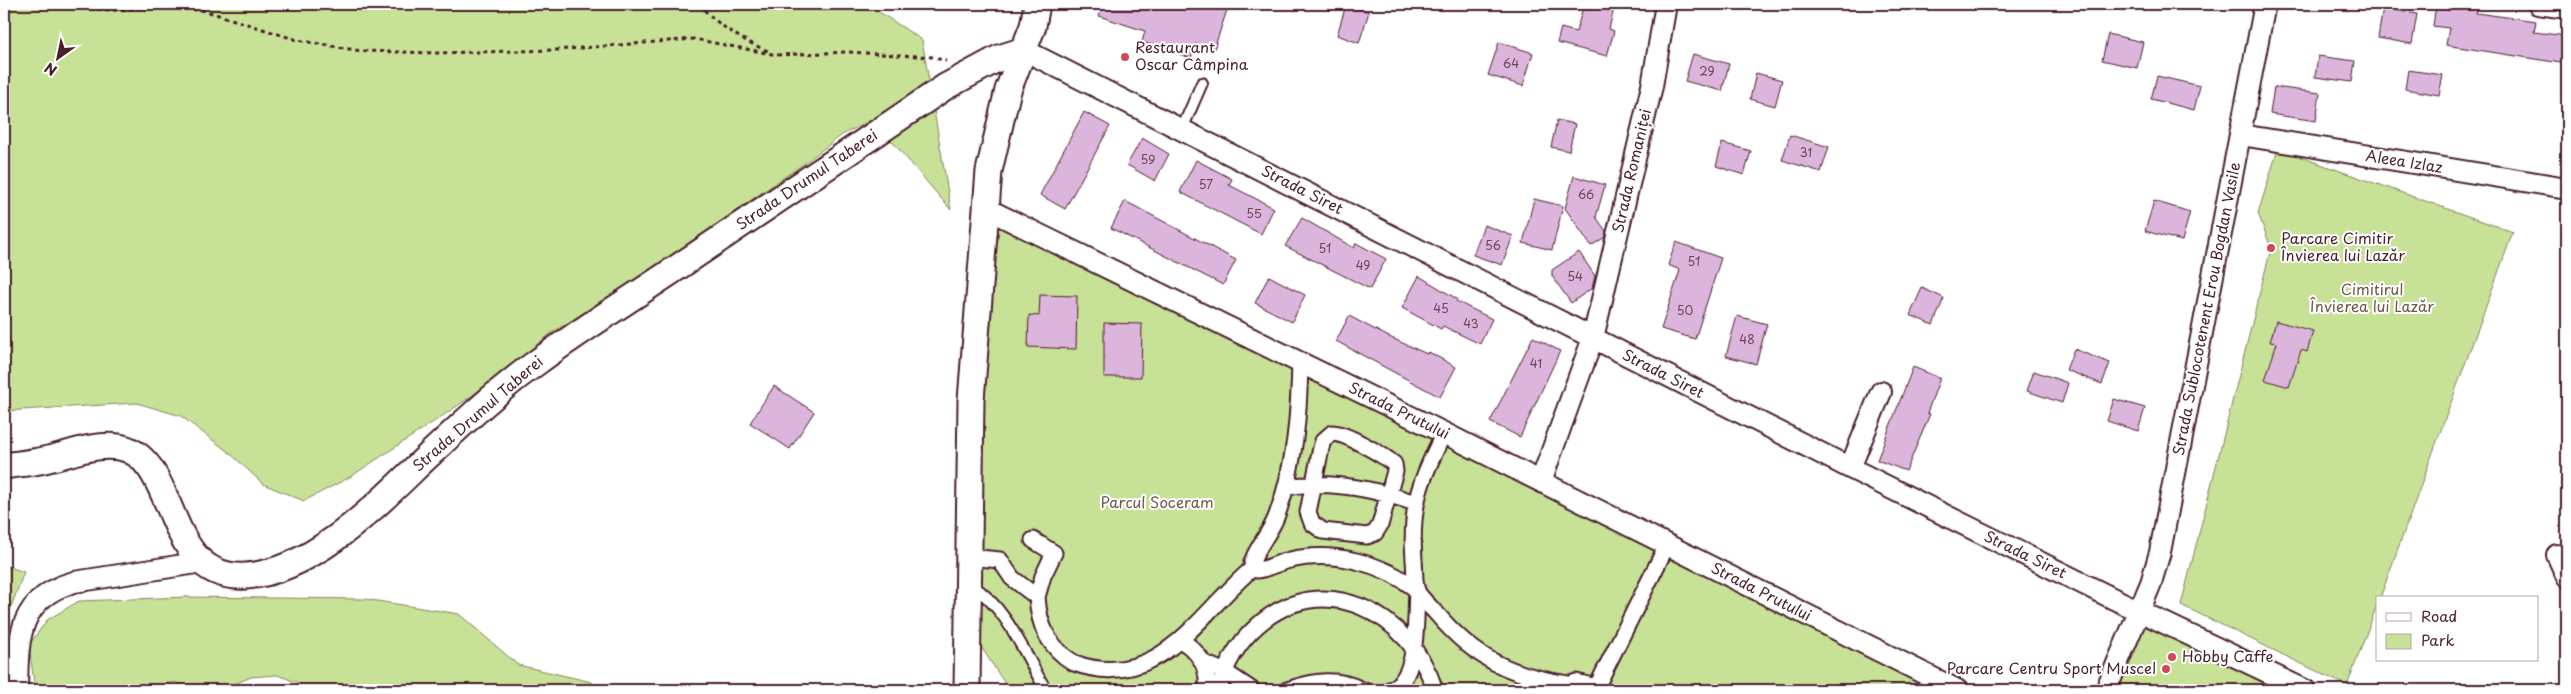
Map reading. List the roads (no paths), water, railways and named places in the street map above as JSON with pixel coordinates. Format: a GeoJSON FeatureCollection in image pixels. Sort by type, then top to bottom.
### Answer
{"type":"FeatureCollection","features":[{"type":"Feature","properties":{"kind":"street"},"geometry":{"type":"LineString","coordinates":[[967,690],[971,400],[989,171],[998,124],[1008,90],[1024,50],[1037,4]]}},
{"type":"Feature","properties":{"kind":"street","name":"Strada Romaniței"},"geometry":{"type":"LineString","coordinates":[[1541,482],[1593,338],[1652,86],[1666,4]]}},
{"type":"Feature","properties":{"kind":"street","name":"Strada Sublocotenent Erou Bogdan Vasile"},"geometry":{"type":"LineString","coordinates":[[2140,611],[2160,552],[2265,4]]}},
{"type":"Feature","properties":{"kind":"street"},"geometry":{"type":"LineString","coordinates":[[2538,4],[2567,8]]}},
{"type":"Feature","properties":{"kind":"street","name":"Strada Drumul Taberei"},"geometry":{"type":"LineString","coordinates":[[4,466],[42,460],[100,446],[120,447],[135,452],[147,463],[157,479],[167,506],[187,546],[203,562],[221,572],[243,576],[270,572],[298,561],[365,515],[461,426],[535,363],[937,92],[999,58],[1024,50]]}},
{"type":"Feature","properties":{"kind":"street","name":"Strada Siret"},"geometry":{"type":"LineString","coordinates":[[1024,50],[1182,128],[1850,468],[2305,690]]}},
{"type":"Feature","properties":{"kind":"street","name":"Aleea Izlaz"},"geometry":{"type":"LineString","coordinates":[[2241,135],[2567,188]]}},
{"type":"Feature","properties":{"kind":"street","name":"Strada Prutului"},"geometry":{"type":"LineString","coordinates":[[986,208],[1444,433],[1957,690]]}},
{"type":"Feature","properties":{"kind":"street"},"geometry":{"type":"LineString","coordinates":[[1300,362],[1296,426],[1286,487],[1272,528],[1254,555],[1252,562],[1257,570],[1306,558],[1363,562],[1388,572],[1417,590],[1449,628],[1466,645],[1486,659],[1564,687],[1576,682],[1596,689],[1667,545]]}},
{"type":"Feature","properties":{"kind":"street"},"geometry":{"type":"LineString","coordinates":[[1850,468],[1881,392]]}},
{"type":"Feature","properties":{"kind":"street"},"geometry":{"type":"LineString","coordinates":[[1337,433],[1394,464],[1380,525],[1375,533],[1367,536],[1323,532],[1312,523],[1308,512],[1315,484],[1323,441],[1332,434],[1337,433]]}},
{"type":"Feature","properties":{"kind":"street"},"geometry":{"type":"LineString","coordinates":[[1389,690],[1404,681],[1411,665],[1417,590],[1412,531],[1415,503],[1425,471],[1444,433]]}},
{"type":"Feature","properties":{"kind":"street"},"geometry":{"type":"LineString","coordinates":[[1286,487],[1315,484],[1388,495],[1415,503]]}},
{"type":"Feature","properties":{"kind":"street"},"geometry":{"type":"LineString","coordinates":[[1033,540],[1054,554],[1045,570],[1037,597],[1038,615],[1044,634],[1054,647],[1067,658],[1095,672],[1128,676],[1147,672],[1166,662],[1234,586],[1254,567]]}},
{"type":"Feature","properties":{"kind":"street"},"geometry":{"type":"LineString","coordinates":[[2557,555],[2567,577]]}},
{"type":"Feature","properties":{"kind":"street"},"geometry":{"type":"LineString","coordinates":[[968,557],[1000,560],[1012,578],[1037,597]]}},
{"type":"Feature","properties":{"kind":"street"},"geometry":{"type":"LineString","coordinates":[[17,690],[17,648],[23,623],[39,598],[59,586],[74,582],[203,562]]}},
{"type":"Feature","properties":{"kind":"street"},"geometry":{"type":"LineString","coordinates":[[1219,690],[1232,656],[1244,638],[1270,614],[1291,603],[1317,599],[1339,600],[1367,609],[1399,630],[1413,646],[1429,672],[1435,690]]}},
{"type":"Feature","properties":{"kind":"street"},"geometry":{"type":"LineString","coordinates":[[2106,690],[2140,611]]}},
{"type":"Feature","properties":{"kind":"street"},"geometry":{"type":"LineString","coordinates":[[1185,643],[1195,650],[1204,663],[1208,679],[1207,690]]}},
{"type":"Feature","properties":{"kind":"street"},"geometry":{"type":"LineString","coordinates":[[1204,663],[1225,672],[1252,690]]}},
{"type":"Feature","properties":{"kind":"street"},"geometry":{"type":"LineString","coordinates":[[1287,690],[1322,680],[1336,681],[1363,690]]}},
{"type":"Feature","properties":{"kind":"lane"},"geometry":{"type":"LineString","coordinates":[[1182,128],[1202,83]]}},
{"type":"Feature","properties":{"kind":"lane"},"geometry":{"type":"LineString","coordinates":[[968,583],[980,590],[999,610],[1046,690]]}},
{"type":"Feature","properties":{"kind":"place","name":"Restaurant Oscar Câmpina"},"geometry":{"type":"Point","coordinates":[1125,57]}},
{"type":"Feature","properties":{"kind":"place","name":"Parcare Cimitir Învierea lui Lazăr"},"geometry":{"type":"Point","coordinates":[2271,248]}},
{"type":"Feature","properties":{"kind":"place","name":"Hobby Caffe"},"geometry":{"type":"Point","coordinates":[2172,657]}},
{"type":"Feature","properties":{"kind":"place","name":"Parcare Centru Sport Muscel"},"geometry":{"type":"Point","coordinates":[2166,669]}},
{"type":"Feature","properties":{"kind":"park label","name":"Cimitirul Învierea lui Lazăr"},"geometry":{"type":"Point","coordinates":[2372,298]}},
{"type":"Feature","properties":{"kind":"park label","name":"Parcul Soceram"},"geometry":{"type":"Point","coordinates":[1157,503]}}]}
